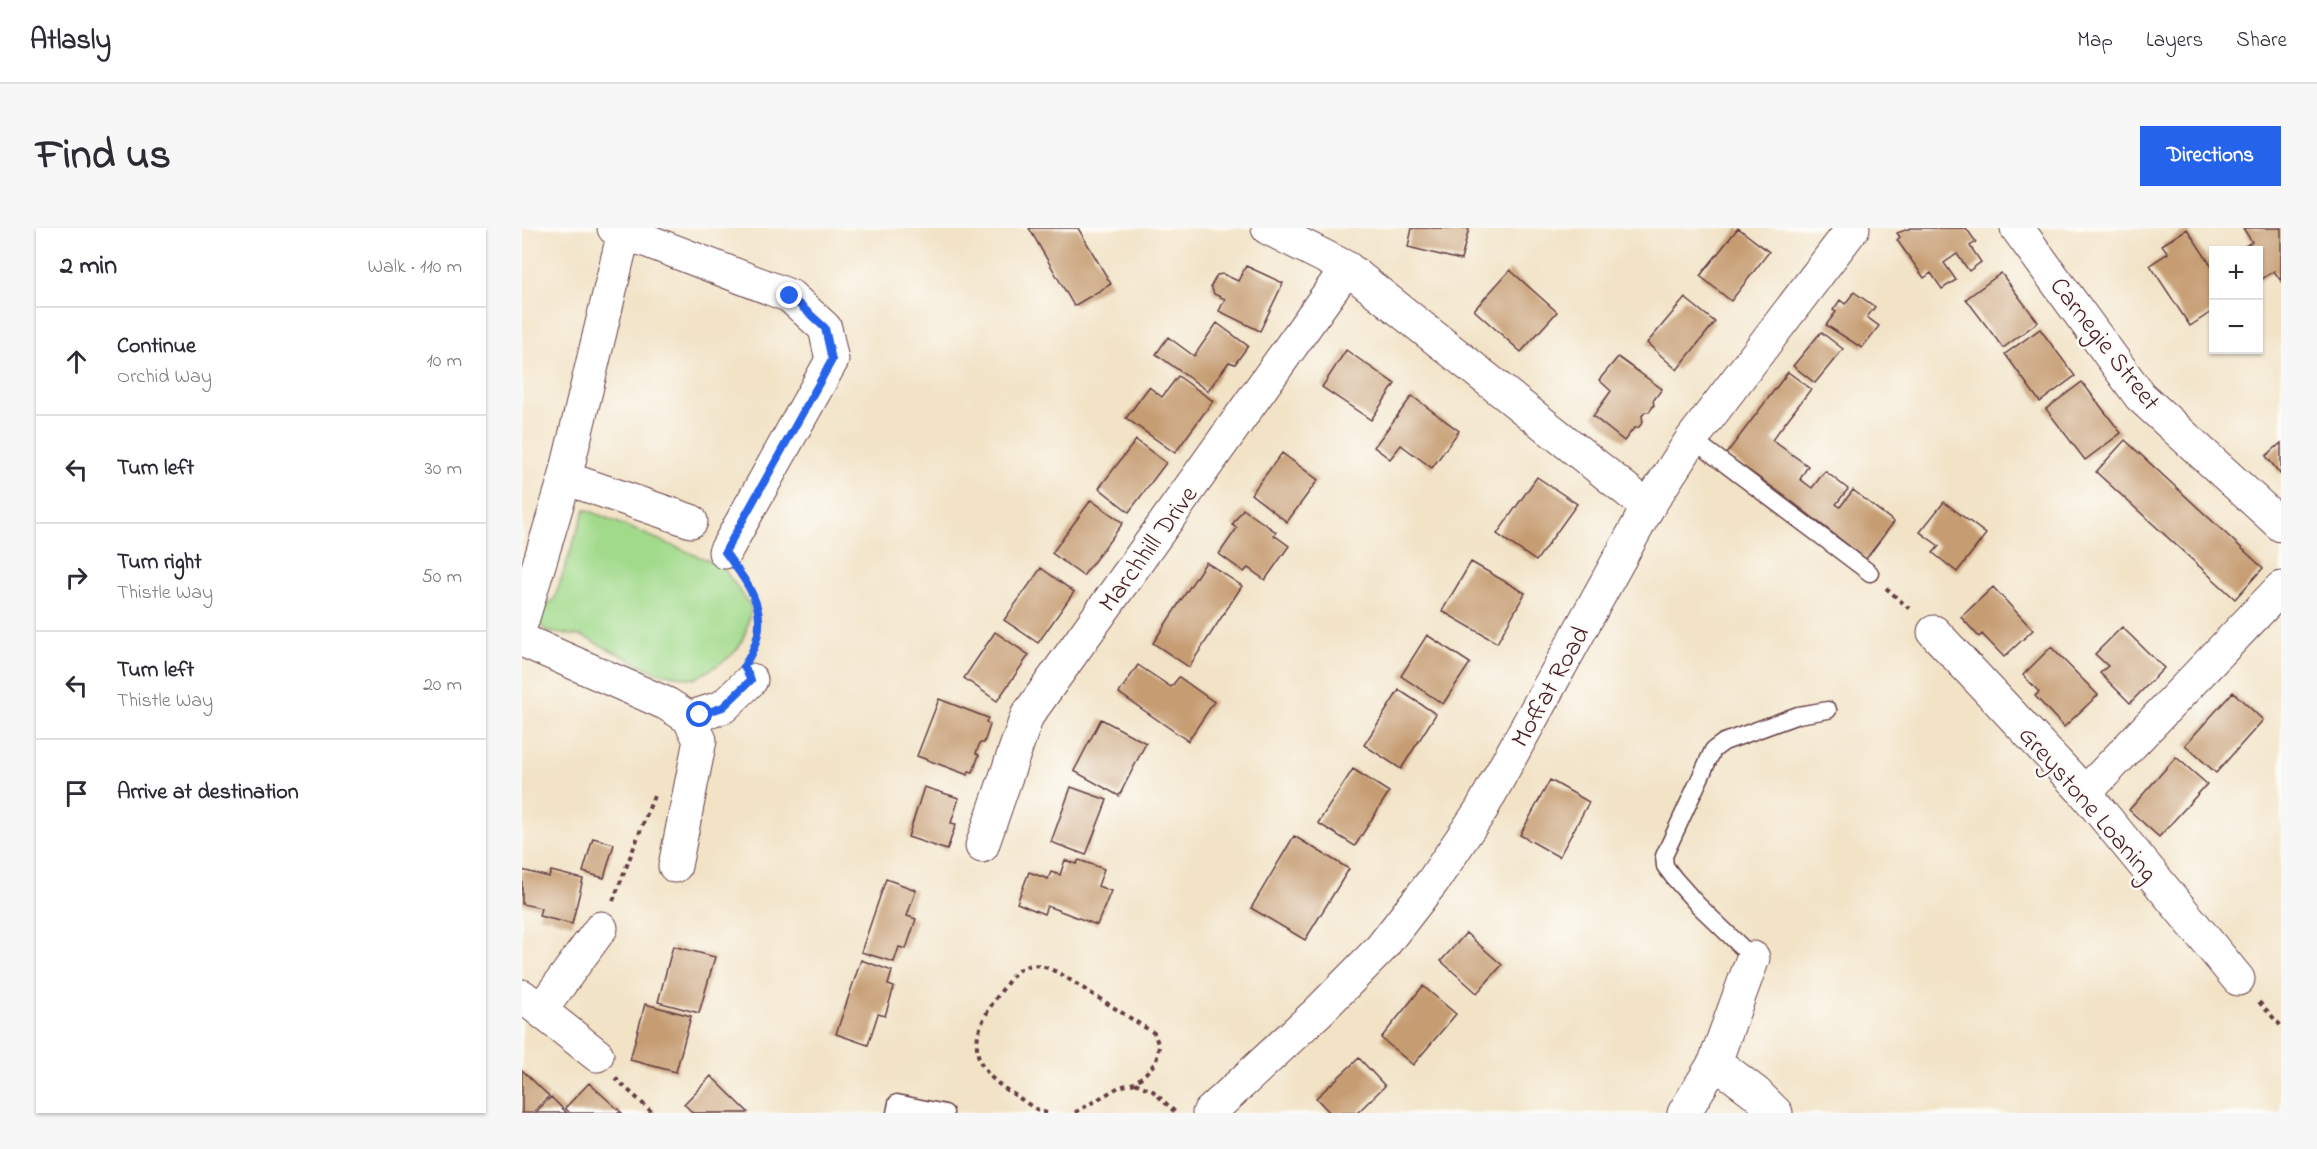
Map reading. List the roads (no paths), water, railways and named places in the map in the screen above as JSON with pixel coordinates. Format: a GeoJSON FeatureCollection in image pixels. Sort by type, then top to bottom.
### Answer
{"type":"FeatureCollection","features":[{"type":"Feature","properties":{"kind":"street"},"geometry":{"type":"LineString","coordinates":[[1268,228],[1347,268],[1648,507]]}},
{"type":"Feature","properties":{"kind":"street","name":"Moffat Road"},"geometry":{"type":"LineString","coordinates":[[1209,1113],[1318,1012],[1373,956],[1433,881],[1481,810],[1648,507],[1692,439],[1853,228]]}},
{"type":"Feature","properties":{"kind":"street","name":"Carnegie Street"},"geometry":{"type":"LineString","coordinates":[[2017,228],[2140,396],[2281,525]]}},
{"type":"Feature","properties":{"kind":"street"},"geometry":{"type":"LineString","coordinates":[[522,621],[565,478],[619,230],[790,296],[825,328],[832,360],[725,552]]}},
{"type":"Feature","properties":{"kind":"street","name":"Marchhill Drive"},"geometry":{"type":"LineString","coordinates":[[982,846],[1027,716],[1347,268]]}},
{"type":"Feature","properties":{"kind":"street"},"geometry":{"type":"LineString","coordinates":[[565,478],[691,521]]}},
{"type":"Feature","properties":{"kind":"street"},"geometry":{"type":"LineString","coordinates":[[2085,794],[2281,588]]}},
{"type":"Feature","properties":{"kind":"street","name":"Greystone Loaning"},"geometry":{"type":"LineString","coordinates":[[1934,632],[2085,794],[2238,979]]}},
{"type":"Feature","properties":{"kind":"street"},"geometry":{"type":"LineString","coordinates":[[522,640],[667,704],[689,718],[700,740],[675,866]]}},
{"type":"Feature","properties":{"kind":"street"},"geometry":{"type":"LineString","coordinates":[[689,718],[723,707],[751,680]]}},
{"type":"Feature","properties":{"kind":"street"},"geometry":{"type":"LineString","coordinates":[[597,1055],[531,1003],[601,928]]}},
{"type":"Feature","properties":{"kind":"street"},"geometry":{"type":"LineString","coordinates":[[1684,1113],[1715,1062],[1753,958]]}},
{"type":"Feature","properties":{"kind":"street"},"geometry":{"type":"LineString","coordinates":[[1715,1062],[1756,1093],[1776,1113]]}},
{"type":"Feature","properties":{"kind":"lane"},"geometry":{"type":"LineString","coordinates":[[1692,439],[1870,573]]}},
{"type":"Feature","properties":{"kind":"lane"},"geometry":{"type":"LineString","coordinates":[[1753,958],[1697,904],[1674,878],[1665,866],[1664,856],[1713,750],[1724,742],[1798,715],[1828,710]]}},
{"type":"Feature","properties":{"kind":"lane"},"geometry":{"type":"LineString","coordinates":[[895,1113],[897,1103],[945,1113]]}}]}
